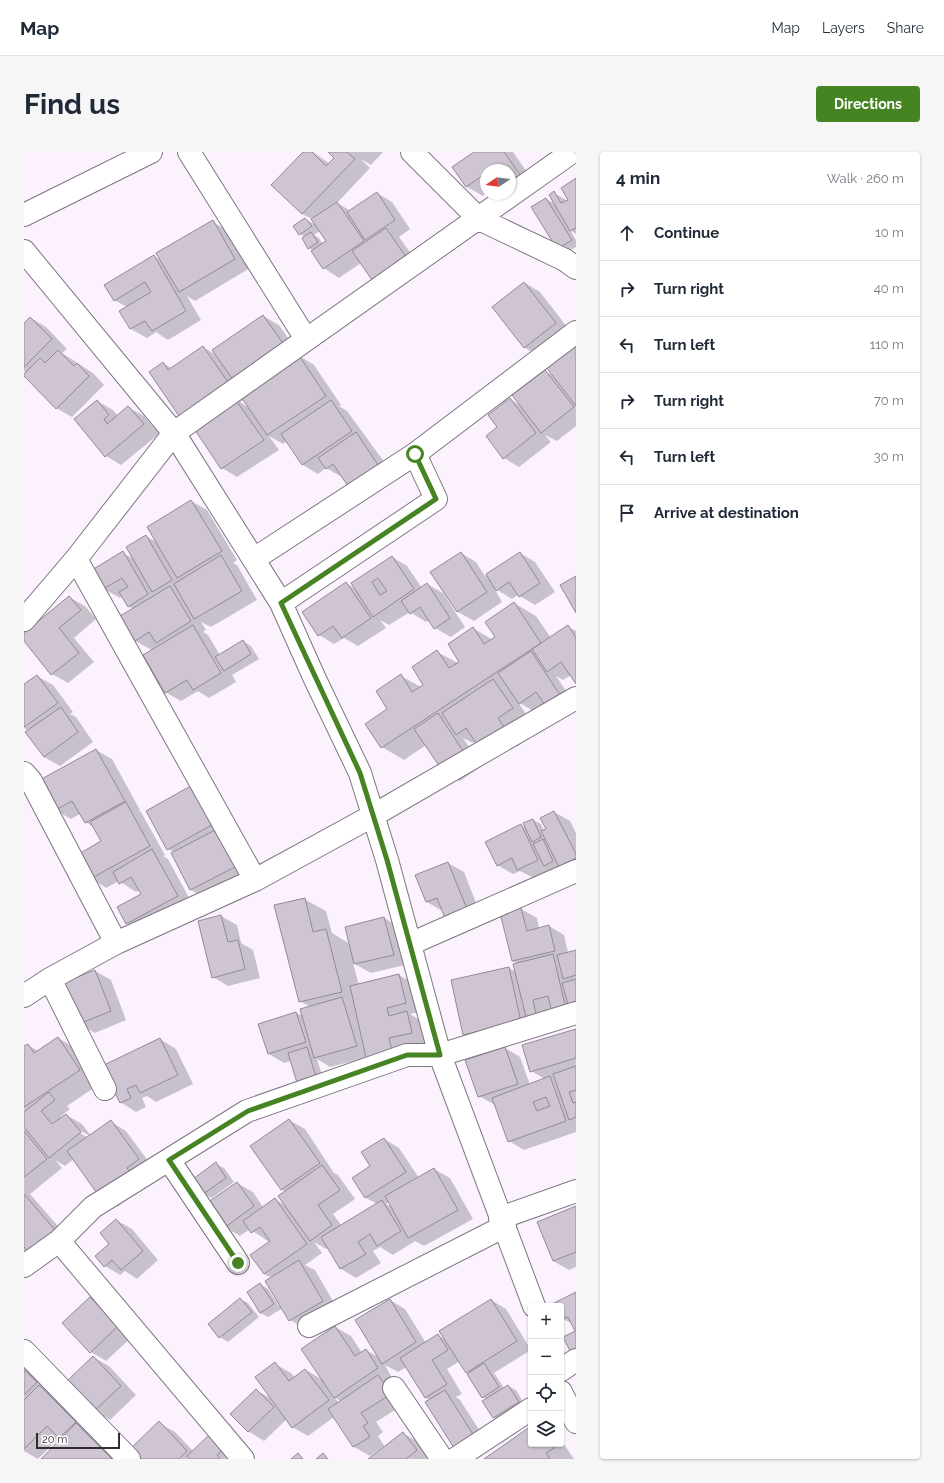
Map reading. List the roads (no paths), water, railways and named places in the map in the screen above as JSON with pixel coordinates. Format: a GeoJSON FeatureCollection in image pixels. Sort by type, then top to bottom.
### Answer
{"type":"FeatureCollection","features":[{"type":"Feature","properties":{"kind":"street"},"geometry":{"type":"LineString","coordinates":[[24,215],[151,152]]}},
{"type":"Feature","properties":{"kind":"street"},"geometry":{"type":"LineString","coordinates":[[189,152],[306,339]]}},
{"type":"Feature","properties":{"kind":"street"},"geometry":{"type":"LineString","coordinates":[[412,152],[479,219],[565,260],[576,268]]}},
{"type":"Feature","properties":{"kind":"street"},"geometry":{"type":"LineString","coordinates":[[24,620],[76,559],[174,433],[572,152]]}},
{"type":"Feature","properties":{"kind":"street"},"geometry":{"type":"LineString","coordinates":[[24,251],[174,433],[281,603],[360,773],[374,815],[440,1055],[533,1303]]}},
{"type":"Feature","properties":{"kind":"street"},"geometry":{"type":"LineString","coordinates":[[254,559],[415,454],[576,332]]}},
{"type":"Feature","properties":{"kind":"street"},"geometry":{"type":"LineString","coordinates":[[281,603],[436,499],[415,454]]}},
{"type":"Feature","properties":{"kind":"street"},"geometry":{"type":"LineString","coordinates":[[76,559],[255,880]]}},
{"type":"Feature","properties":{"kind":"street"},"geometry":{"type":"LineString","coordinates":[[24,996],[50,979],[116,943],[255,880],[374,815],[576,698]]}},
{"type":"Feature","properties":{"kind":"street"},"geometry":{"type":"LineString","coordinates":[[24,773],[31,781],[116,943]]}},
{"type":"Feature","properties":{"kind":"street"},"geometry":{"type":"LineString","coordinates":[[410,944],[576,871]]}},
{"type":"Feature","properties":{"kind":"street"},"geometry":{"type":"LineString","coordinates":[[50,979],[105,1089]]}},
{"type":"Feature","properties":{"kind":"street"},"geometry":{"type":"LineString","coordinates":[[24,1266],[59,1241],[93,1207],[248,1111],[407,1055],[440,1055],[576,1013]]}},
{"type":"Feature","properties":{"kind":"street"},"geometry":{"type":"LineString","coordinates":[[169,1160],[238,1263]]}},
{"type":"Feature","properties":{"kind":"street"},"geometry":{"type":"LineString","coordinates":[[309,1326],[502,1222],[576,1191]]}},
{"type":"Feature","properties":{"kind":"street"},"geometry":{"type":"LineString","coordinates":[[59,1241],[243,1459]]}},
{"type":"Feature","properties":{"kind":"street"},"geometry":{"type":"LineString","coordinates":[[24,1351],[129,1459]]}},
{"type":"Feature","properties":{"kind":"street"},"geometry":{"type":"LineString","coordinates":[[564,1368],[576,1360]]}},
{"type":"Feature","properties":{"kind":"street"},"geometry":{"type":"LineString","coordinates":[[394,1388],[442,1459]]}},
{"type":"Feature","properties":{"kind":"street"},"geometry":{"type":"LineString","coordinates":[[564,1398],[576,1422]]}},
{"type":"Feature","properties":{"kind":"street"},"geometry":{"type":"LineString","coordinates":[[455,1459],[528,1411]]}}]}
